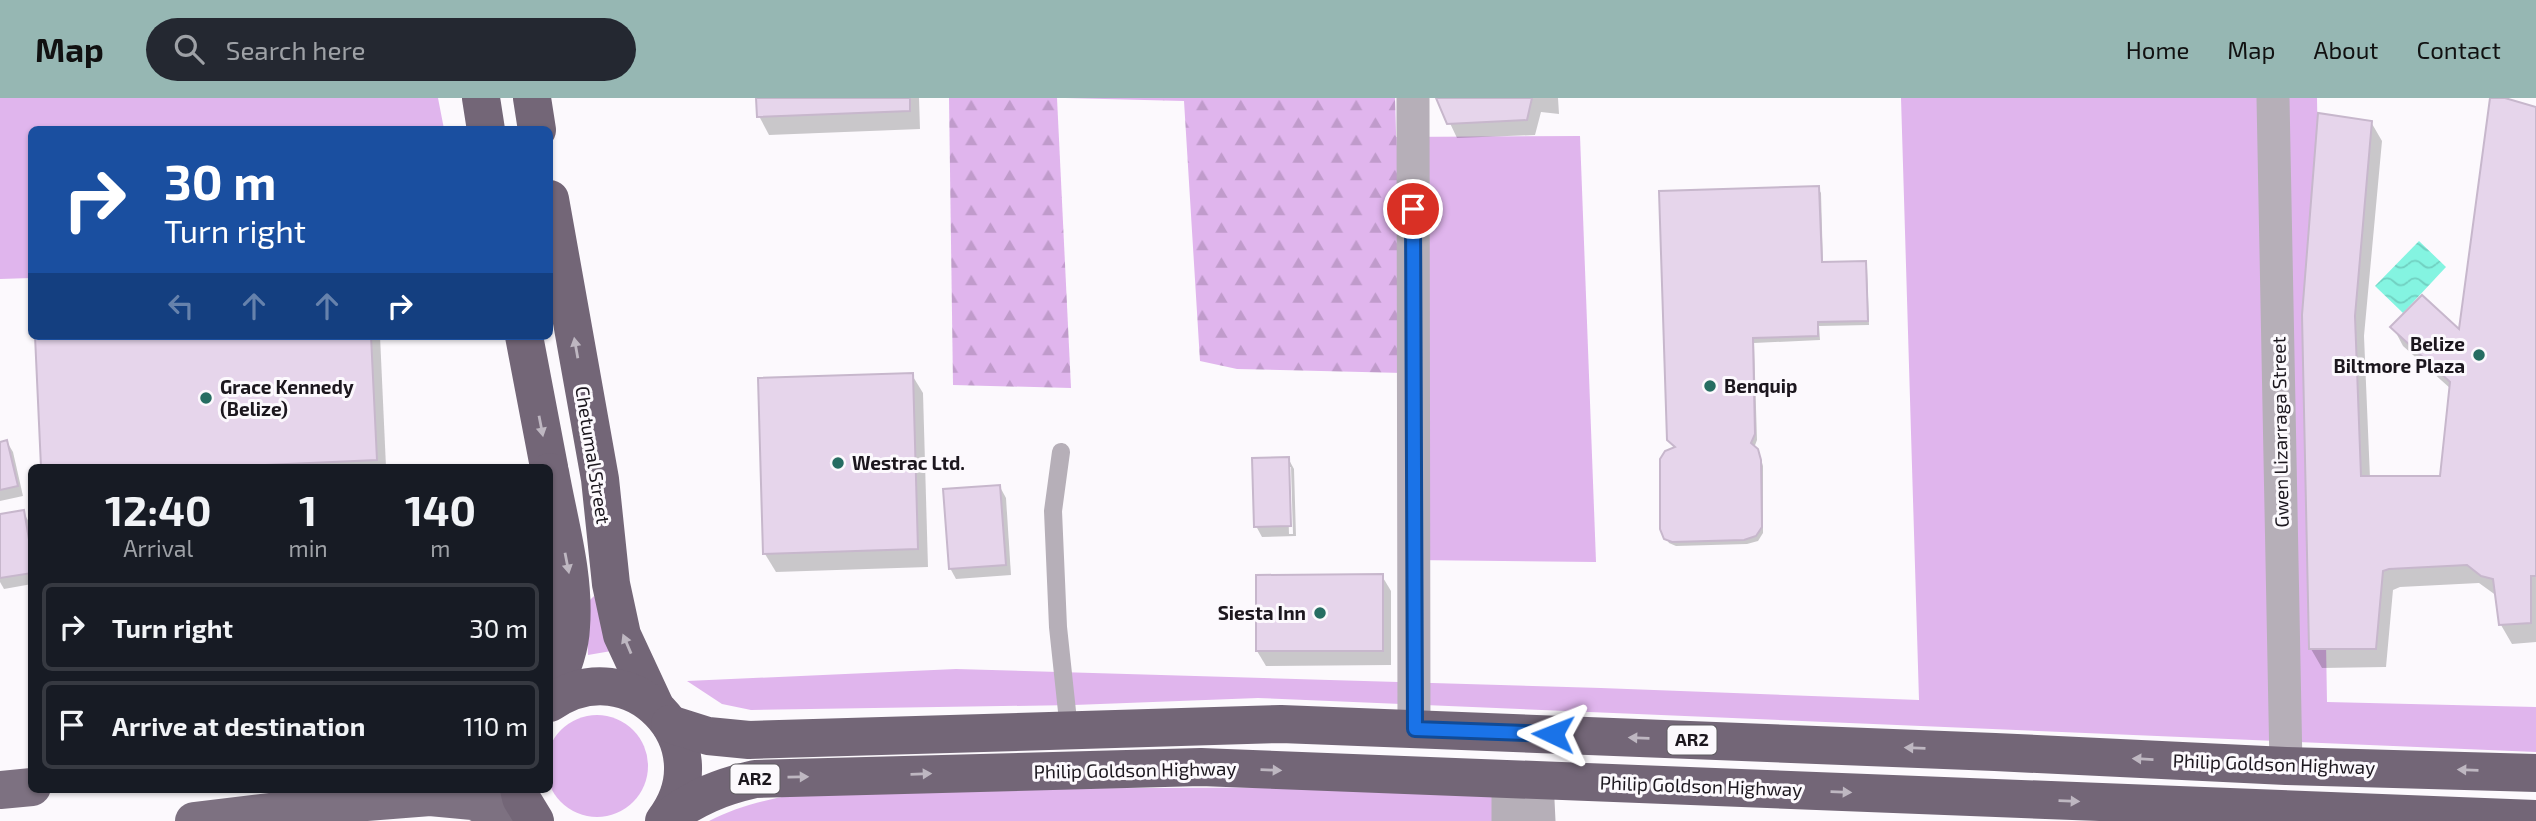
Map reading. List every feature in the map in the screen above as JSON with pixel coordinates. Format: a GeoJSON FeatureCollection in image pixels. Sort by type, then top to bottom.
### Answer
{"type":"FeatureCollection","features":[{"type":"Feature","properties":{"kind":"highway"},"geometry":{"type":"LineString","coordinates":[[481,98],[485,126]]}},
{"type":"Feature","properties":{"kind":"highway"},"geometry":{"type":"LineString","coordinates":[[531,98],[536,126]]}},
{"type":"Feature","properties":{"kind":"highway","name":"Chetumal Street"},"geometry":{"type":"LineString","coordinates":[[553,216],[600,479],[611,584],[622,635],[682,755],[683,773],[675,805],[665,820]]}},
{"type":"Feature","properties":{"kind":"highway"},"geometry":{"type":"LineString","coordinates":[[525,340],[548,464]]}},
{"type":"Feature","properties":{"kind":"highway"},"geometry":{"type":"LineString","coordinates":[[553,491],[572,589],[571,629],[564,663],[553,693]]}},
{"type":"Feature","properties":{"kind":"highway","name":"Philip Goldson Highway"},"geometry":{"type":"LineString","coordinates":[[553,700],[572,691],[601,686],[630,691],[663,715],[708,736],[749,740],[1281,724],[1995,751],[2286,766],[2536,773]]}},
{"type":"Feature","properties":{"kind":"highway","name":"Philip Goldson Highway"},"geometry":{"type":"LineString","coordinates":[[665,820],[690,801],[722,787],[755,779],[1201,766],[2536,819]]}},
{"type":"Feature","properties":{"kind":"highway"},"geometry":{"type":"LineString","coordinates":[[520,793],[535,821]]}},
{"type":"Feature","properties":{"kind":"main road"},"geometry":{"type":"LineString","coordinates":[[0,790],[28,787]]}},
{"type":"Feature","properties":{"kind":"main road"},"geometry":{"type":"LineString","coordinates":[[194,821],[411,809],[430,797],[473,801],[522,821]]}},
{"type":"Feature","properties":{"kind":"street"},"geometry":{"type":"LineString","coordinates":[[1413,98],[1415,729]]}},
{"type":"Feature","properties":{"kind":"street","name":"Gwen Lizarraga Street"},"geometry":{"type":"LineString","coordinates":[[2273,98],[2286,766]]}},
{"type":"Feature","properties":{"kind":"street"},"geometry":{"type":"LineString","coordinates":[[1508,821],[1523,780]]}},
{"type":"Feature","properties":{"kind":"street"},"geometry":{"type":"LineString","coordinates":[[1523,780],[1539,821]]}},
{"type":"Feature","properties":{"kind":"lane"},"geometry":{"type":"LineString","coordinates":[[1061,452],[1053,511],[1058,627],[1069,730]]}},
{"type":"Feature","properties":{"kind":"green space"},"geometry":{"type":"Polygon","coordinates":[[[0,98],[438,98],[443,126],[28,126],[28,278],[0,279],[0,98]]]}},
{"type":"Feature","properties":{"kind":"green space"},"geometry":{"type":"Polygon","coordinates":[[[949,98],[1057,98],[1071,388],[953,385],[949,98]]]}},
{"type":"Feature","properties":{"kind":"green space"},"geometry":{"type":"Polygon","coordinates":[[[1065,98],[1395,98],[1403,373],[1237,369],[1200,361],[1184,101],[1065,98]]]}},
{"type":"Feature","properties":{"kind":"green space"},"geometry":{"type":"Polygon","coordinates":[[[1901,98],[2317,98],[2327,702],[2536,707],[2536,752],[1258,698],[1074,705],[751,710],[722,704],[687,681],[956,669],[1919,700],[1901,98]]]}},
{"type":"Feature","properties":{"kind":"green space"},"geometry":{"type":"Polygon","coordinates":[[[1580,136],[1596,562],[1412,560],[1394,137],[1580,136]]]}},
{"type":"Feature","properties":{"kind":"green space"},"geometry":{"type":"Polygon","coordinates":[[[594,596],[623,649],[588,655],[586,604],[594,596]]]}},
{"type":"Feature","properties":{"kind":"green space"},"geometry":{"type":"Polygon","coordinates":[[[597,715],[616,719],[633,730],[647,756],[644,785],[633,802],[616,813],[597,817],[578,813],[561,802],[553,790],[553,742],[561,730],[578,719],[597,715]]]}},
{"type":"Feature","properties":{"kind":"green space"},"geometry":{"type":"Polygon","coordinates":[[[826,789],[1492,789],[1492,821],[709,821],[751,804],[826,789]]]}},
{"type":"Feature","properties":{"kind":"water"},"geometry":{"type":"Polygon","coordinates":[[[2419,241],[2446,267],[2403,313],[2375,286],[2419,241]]]}},
{"type":"Feature","properties":{"kind":"building"},"geometry":{"type":"Polygon","coordinates":[[[756,98],[910,98],[910,111],[757,117],[756,98]]]}},
{"type":"Feature","properties":{"kind":"building"},"geometry":{"type":"Polygon","coordinates":[[[1436,98],[1532,98],[1527,120],[1447,124],[1436,98]]]}},
{"type":"Feature","properties":{"kind":"building","name":"Belize Biltmore Plaza"},"geometry":{"type":"Polygon","coordinates":[[[2490,98],[2505,98],[2536,107],[2536,576],[2531,576],[2531,623],[2499,625],[2493,579],[2481,576],[2467,565],[2389,569],[2383,571],[2376,649],[2309,649],[2302,315],[2318,113],[2372,121],[2355,316],[2361,476],[2440,476],[2450,382],[2390,327],[2422,295],[2459,329],[2490,98]]]}},
{"type":"Feature","properties":{"kind":"building","name":"Benquip"},"geometry":{"type":"Polygon","coordinates":[[[1819,186],[1822,262],[1866,261],[1868,321],[1818,322],[1818,336],[1753,338],[1755,434],[1751,443],[1758,449],[1761,460],[1762,527],[1756,536],[1744,540],[1672,542],[1664,539],[1660,529],[1660,459],[1665,451],[1675,447],[1667,440],[1659,191],[1819,186]]]}},
{"type":"Feature","properties":{"kind":"building","name":"Grace Kennedy (Belize)"},"geometry":{"type":"Polygon","coordinates":[[[35,340],[371,340],[377,460],[288,464],[41,464],[35,340]]]}},
{"type":"Feature","properties":{"kind":"building","name":"Westrac Ltd."},"geometry":{"type":"Polygon","coordinates":[[[913,373],[918,549],[763,554],[758,378],[913,373]]]}},
{"type":"Feature","properties":{"kind":"building"},"geometry":{"type":"Polygon","coordinates":[[[7,440],[18,486],[0,490],[0,442],[7,440]]]}},
{"type":"Feature","properties":{"kind":"building"},"geometry":{"type":"Polygon","coordinates":[[[1289,457],[1291,526],[1254,527],[1252,458],[1289,457]]]}},
{"type":"Feature","properties":{"kind":"building"},"geometry":{"type":"Polygon","coordinates":[[[1000,485],[1006,565],[949,569],[943,489],[1000,485]]]}},
{"type":"Feature","properties":{"kind":"building"},"geometry":{"type":"Polygon","coordinates":[[[24,510],[28,534],[28,574],[0,578],[0,514],[24,510]]]}},
{"type":"Feature","properties":{"kind":"building","name":"Siesta Inn"},"geometry":{"type":"Polygon","coordinates":[[[1383,574],[1383,651],[1256,651],[1256,575],[1383,574]]]}},
{"type":"Feature","properties":{"kind":"place","name":"Belize Biltmore Plaza"},"geometry":{"type":"Point","coordinates":[2479,355]}},
{"type":"Feature","properties":{"kind":"place","name":"Benquip"},"geometry":{"type":"Point","coordinates":[1710,386]}},
{"type":"Feature","properties":{"kind":"place","name":"Grace Kennedy (Belize)"},"geometry":{"type":"Point","coordinates":[206,398]}},
{"type":"Feature","properties":{"kind":"place","name":"Westrac Ltd."},"geometry":{"type":"Point","coordinates":[838,463]}},
{"type":"Feature","properties":{"kind":"place","name":"Siesta Inn"},"geometry":{"type":"Point","coordinates":[1320,613]}},
{"type":"Feature","properties":{"kind":"route"},"geometry":{"type":"LineString","coordinates":[[1413,209],[1415,729],[1553,734]]}}]}
